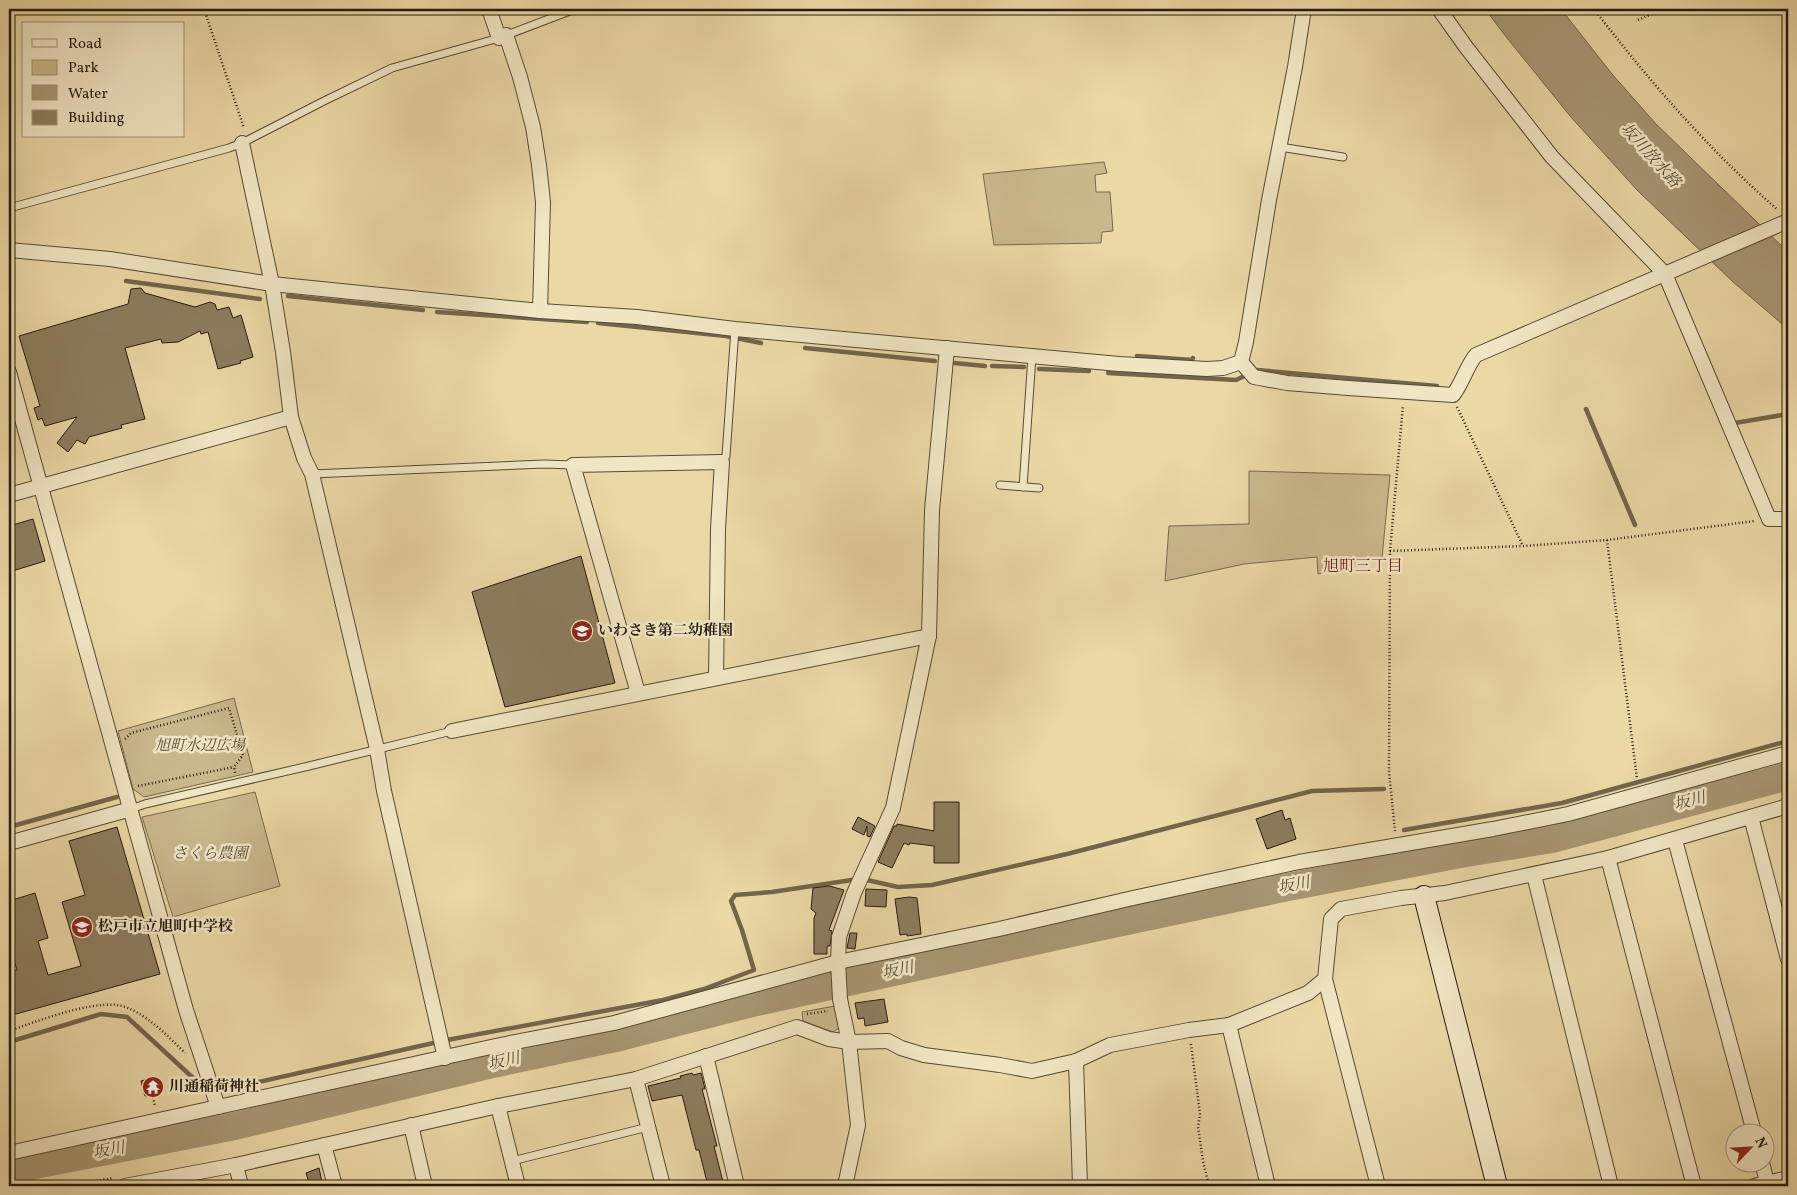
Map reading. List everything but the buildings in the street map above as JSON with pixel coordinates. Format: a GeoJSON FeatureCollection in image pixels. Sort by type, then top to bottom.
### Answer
{"type":"FeatureCollection","features":[{"type":"Feature","properties":{"kind":"street"},"geometry":{"type":"LineString","coordinates":[[489,9],[520,77],[533,127],[543,202],[540,312]]}},
{"type":"Feature","properties":{"kind":"street"},"geometry":{"type":"LineString","coordinates":[[1242,362],[1253,310],[1269,200],[1295,67],[1304,9]]}},
{"type":"Feature","properties":{"kind":"street"},"geometry":{"type":"LineString","coordinates":[[1439,9],[1466,48],[1552,157],[1667,273],[1769,519],[1788,519]]}},
{"type":"Feature","properties":{"kind":"street"},"geometry":{"type":"LineString","coordinates":[[242,143],[272,284],[291,417],[304,458],[312,474],[377,749],[384,790],[442,1048]]}},
{"type":"Feature","properties":{"kind":"street"},"geometry":{"type":"LineString","coordinates":[[1242,362],[1254,377],[1304,384],[1453,395],[1460,386],[1469,364],[1476,355],[1667,273],[1785,217]]}},
{"type":"Feature","properties":{"kind":"street"},"geometry":{"type":"LineString","coordinates":[[9,250],[110,259],[272,284],[540,312],[637,317],[735,329],[1119,364],[1208,369],[1223,368],[1242,362]]}},
{"type":"Feature","properties":{"kind":"street"},"geometry":{"type":"LineString","coordinates":[[845,1186],[858,1125],[849,1042],[840,999],[839,937],[854,894],[893,808],[928,636],[932,510],[946,348]]}},
{"type":"Feature","properties":{"kind":"street"},"geometry":{"type":"LineString","coordinates":[[9,372],[186,1010],[217,1103]]}},
{"type":"Feature","properties":{"kind":"street"},"geometry":{"type":"LineString","coordinates":[[9,495],[291,417]]}},
{"type":"Feature","properties":{"kind":"street"},"geometry":{"type":"LineString","coordinates":[[638,693],[573,465],[722,462],[718,529],[716,678]]}},
{"type":"Feature","properties":{"kind":"street"},"geometry":{"type":"LineString","coordinates":[[452,731],[928,636]]}},
{"type":"Feature","properties":{"kind":"street"},"geometry":{"type":"LineString","coordinates":[[9,1153],[442,1048],[633,1018],[838,964],[1133,898],[1280,866],[1568,814],[1788,753]]}},
{"type":"Feature","properties":{"kind":"street"},"geometry":{"type":"LineString","coordinates":[[1378,1186],[1325,979],[1330,919],[1341,909],[1424,896],[1534,875],[1608,858],[1788,806]]}},
{"type":"Feature","properties":{"kind":"street"},"geometry":{"type":"LineString","coordinates":[[9,843],[131,809]]}},
{"type":"Feature","properties":{"kind":"street"},"geometry":{"type":"LineString","coordinates":[[1751,817],[1788,959]]}},
{"type":"Feature","properties":{"kind":"street"},"geometry":{"type":"LineString","coordinates":[[1675,840],[1751,1122]]}},
{"type":"Feature","properties":{"kind":"street"},"geometry":{"type":"LineString","coordinates":[[1608,858],[1694,1186]]}},
{"type":"Feature","properties":{"kind":"street"},"geometry":{"type":"LineString","coordinates":[[1534,875],[1611,1186]]}},
{"type":"Feature","properties":{"kind":"street"},"geometry":{"type":"LineString","coordinates":[[1424,896],[1496,1186]]}},
{"type":"Feature","properties":{"kind":"street"},"geometry":{"type":"LineString","coordinates":[[125,1186],[236,1165],[498,1106],[636,1079],[797,1027],[829,1039],[849,1042],[888,1041],[924,1056],[1000,1065],[1032,1071],[1076,1061],[1110,1045],[1189,1030],[1229,1025],[1308,993],[1325,979]]}},
{"type":"Feature","properties":{"kind":"street"},"geometry":{"type":"LineString","coordinates":[[1229,1025],[1268,1186]]}},
{"type":"Feature","properties":{"kind":"street"},"geometry":{"type":"LineString","coordinates":[[706,1056],[737,1186]]}},
{"type":"Feature","properties":{"kind":"street"},"geometry":{"type":"LineString","coordinates":[[1076,1061],[1080,1186]]}},
{"type":"Feature","properties":{"kind":"street"},"geometry":{"type":"LineString","coordinates":[[636,1079],[663,1186]]}},
{"type":"Feature","properties":{"kind":"street"},"geometry":{"type":"LineString","coordinates":[[498,1106],[518,1186]]}},
{"type":"Feature","properties":{"kind":"street"},"geometry":{"type":"LineString","coordinates":[[411,1125],[425,1186]]}},
{"type":"Feature","properties":{"kind":"street"},"geometry":{"type":"LineString","coordinates":[[324,1145],[335,1186]]}},
{"type":"Feature","properties":{"kind":"street"},"geometry":{"type":"LineString","coordinates":[[236,1165],[241,1186]]}},
{"type":"Feature","properties":{"kind":"street"},"geometry":{"type":"LineString","coordinates":[[1762,1172],[1761,1185],[1788,1178]]}},
{"type":"Feature","properties":{"kind":"lane"},"geometry":{"type":"LineString","coordinates":[[9,208],[242,143],[392,68],[502,37],[575,9]]}},
{"type":"Feature","properties":{"kind":"lane"},"geometry":{"type":"LineString","coordinates":[[1280,147],[1343,157]]}},
{"type":"Feature","properties":{"kind":"lane"},"geometry":{"type":"LineString","coordinates":[[722,462],[726,456],[735,329]]}},
{"type":"Feature","properties":{"kind":"lane"},"geometry":{"type":"LineString","coordinates":[[1023,487],[1032,356]]}},
{"type":"Feature","properties":{"kind":"lane"},"geometry":{"type":"LineString","coordinates":[[312,474],[544,464],[573,465]]}},
{"type":"Feature","properties":{"kind":"lane"},"geometry":{"type":"LineString","coordinates":[[1000,485],[1039,488]]}},
{"type":"Feature","properties":{"kind":"lane"},"geometry":{"type":"LineString","coordinates":[[131,809],[145,804],[452,731]]}},
{"type":"Feature","properties":{"kind":"lane"},"geometry":{"type":"LineString","coordinates":[[512,1161],[648,1127]]}},
{"type":"Feature","properties":{"kind":"path"},"geometry":{"type":"LineString","coordinates":[[204,9],[245,132],[242,143]]}},
{"type":"Feature","properties":{"kind":"path"},"geometry":{"type":"LineString","coordinates":[[1594,9],[1629,55],[1688,124],[1742,180],[1785,217]]}},
{"type":"Feature","properties":{"kind":"path"},"geometry":{"type":"LineString","coordinates":[[1638,20],[1663,9]]}},
{"type":"Feature","properties":{"kind":"path"},"geometry":{"type":"LineString","coordinates":[[1397,844],[1389,772],[1390,551],[1403,391]]}},
{"type":"Feature","properties":{"kind":"path"},"geometry":{"type":"LineString","coordinates":[[1450,394],[1523,546]]}},
{"type":"Feature","properties":{"kind":"path"},"geometry":{"type":"LineString","coordinates":[[1390,551],[1523,546],[1607,540],[1769,519]]}},
{"type":"Feature","properties":{"kind":"path"},"geometry":{"type":"LineString","coordinates":[[1607,540],[1639,793]]}},
{"type":"Feature","properties":{"kind":"path"},"geometry":{"type":"LineString","coordinates":[[125,739],[132,733],[228,708],[243,755],[234,767],[137,786]]}},
{"type":"Feature","properties":{"kind":"path"},"geometry":{"type":"LineString","coordinates":[[234,767],[237,782]]}},
{"type":"Feature","properties":{"kind":"path"},"geometry":{"type":"LineString","coordinates":[[9,1031],[80,1010],[118,1005],[141,1015],[159,1029],[208,1077]]}},
{"type":"Feature","properties":{"kind":"path"},"geometry":{"type":"LineString","coordinates":[[1189,1030],[1200,1114],[1198,1127],[1202,1161],[1209,1186]]}},
{"type":"Feature","properties":{"kind":"green space"},"geometry":{"type":"Polygon","coordinates":[[[1104,162],[1107,173],[1095,175],[1096,192],[1110,192],[1113,231],[1102,232],[1101,243],[994,245],[983,174],[1104,162]]]}},
{"type":"Feature","properties":{"kind":"green space"},"geometry":{"type":"Polygon","coordinates":[[[1249,471],[1390,475],[1382,558],[1318,574],[1317,557],[1244,564],[1165,581],[1169,526],[1249,524],[1249,471]]]}},
{"type":"Feature","properties":{"kind":"green space","name":"旭町水辺広場"},"geometry":{"type":"Polygon","coordinates":[[[234,698],[253,772],[144,797],[133,789],[118,731],[234,698]]]}},
{"type":"Feature","properties":{"kind":"green space","name":"さくら農園"},"geometry":{"type":"Polygon","coordinates":[[[255,792],[280,886],[173,917],[142,817],[255,792]]]}},
{"type":"Feature","properties":{"kind":"green space"},"geometry":{"type":"Polygon","coordinates":[[[835,1006],[839,1028],[833,1032],[803,1021],[802,1012],[835,1006]]]}},
{"type":"Feature","properties":{"kind":"water","name":"坂川放水路"},"geometry":{"type":"Polygon","coordinates":[[[1485,9],[1561,9],[1612,74],[1656,124],[1788,252],[1788,329],[1732,281],[1638,191],[1570,116],[1485,9]]]}},
{"type":"Feature","properties":{"kind":"waterway"},"geometry":{"type":"LineString","coordinates":[[126,281],[260,299]]}},
{"type":"Feature","properties":{"kind":"waterway"},"geometry":{"type":"LineString","coordinates":[[288,296],[423,310]]}},
{"type":"Feature","properties":{"kind":"waterway"},"geometry":{"type":"LineString","coordinates":[[437,312],[587,322]]}},
{"type":"Feature","properties":{"kind":"waterway"},"geometry":{"type":"LineString","coordinates":[[598,323],[726,336],[761,343]]}},
{"type":"Feature","properties":{"kind":"waterway"},"geometry":{"type":"LineString","coordinates":[[805,348],[935,361]]}},
{"type":"Feature","properties":{"kind":"waterway"},"geometry":{"type":"LineString","coordinates":[[1137,356],[1192,360],[1193,358]]}},
{"type":"Feature","properties":{"kind":"waterway"},"geometry":{"type":"LineString","coordinates":[[954,363],[985,366]]}},
{"type":"Feature","properties":{"kind":"waterway"},"geometry":{"type":"LineString","coordinates":[[992,366],[1024,367]]}},
{"type":"Feature","properties":{"kind":"waterway"},"geometry":{"type":"LineString","coordinates":[[1039,369],[1089,371]]}},
{"type":"Feature","properties":{"kind":"waterway"},"geometry":{"type":"LineString","coordinates":[[1108,373],[1236,380],[1257,370],[1437,386]]}},
{"type":"Feature","properties":{"kind":"waterway"},"geometry":{"type":"LineString","coordinates":[[1586,409],[1635,525]]}},
{"type":"Feature","properties":{"kind":"waterway"},"geometry":{"type":"LineString","coordinates":[[1735,423],[1788,414]]}},
{"type":"Feature","properties":{"kind":"waterway"},"geometry":{"type":"LineString","coordinates":[[1404,830],[1562,803],[1788,741]]}},
{"type":"Feature","properties":{"kind":"waterway","name":"坂川"},"geometry":{"type":"LineString","coordinates":[[9,1170],[235,1126],[493,1064],[620,1037],[748,1004],[1103,926],[1283,888],[1460,854],[1552,839],[1788,776]]}},
{"type":"Feature","properties":{"kind":"waterway"},"geometry":{"type":"LineString","coordinates":[[9,1042],[101,1014],[127,1017],[204,1088],[218,1091],[447,1040],[663,1000],[704,989],[754,970],[731,901],[735,895],[772,892],[852,880],[867,880],[898,887],[932,885],[1067,854],[1312,791],[1384,789]]}},
{"type":"Feature","properties":{"kind":"waterway"},"geometry":{"type":"LineString","coordinates":[[9,827],[117,797]]}},
{"type":"Feature","properties":{"kind":"place","name":"いわさき第二幼稚園"},"geometry":{"type":"Point","coordinates":[582,631]}},
{"type":"Feature","properties":{"kind":"place","name":"松戸市立旭町中学校"},"geometry":{"type":"Point","coordinates":[82,927]}},
{"type":"Feature","properties":{"kind":"place","name":"川通稲荷神社"},"geometry":{"type":"Point","coordinates":[153,1087]}},
{"type":"Feature","properties":{"kind":"district","name":"旭町三丁目"},"geometry":{"type":"Point","coordinates":[1363,567]}}]}
